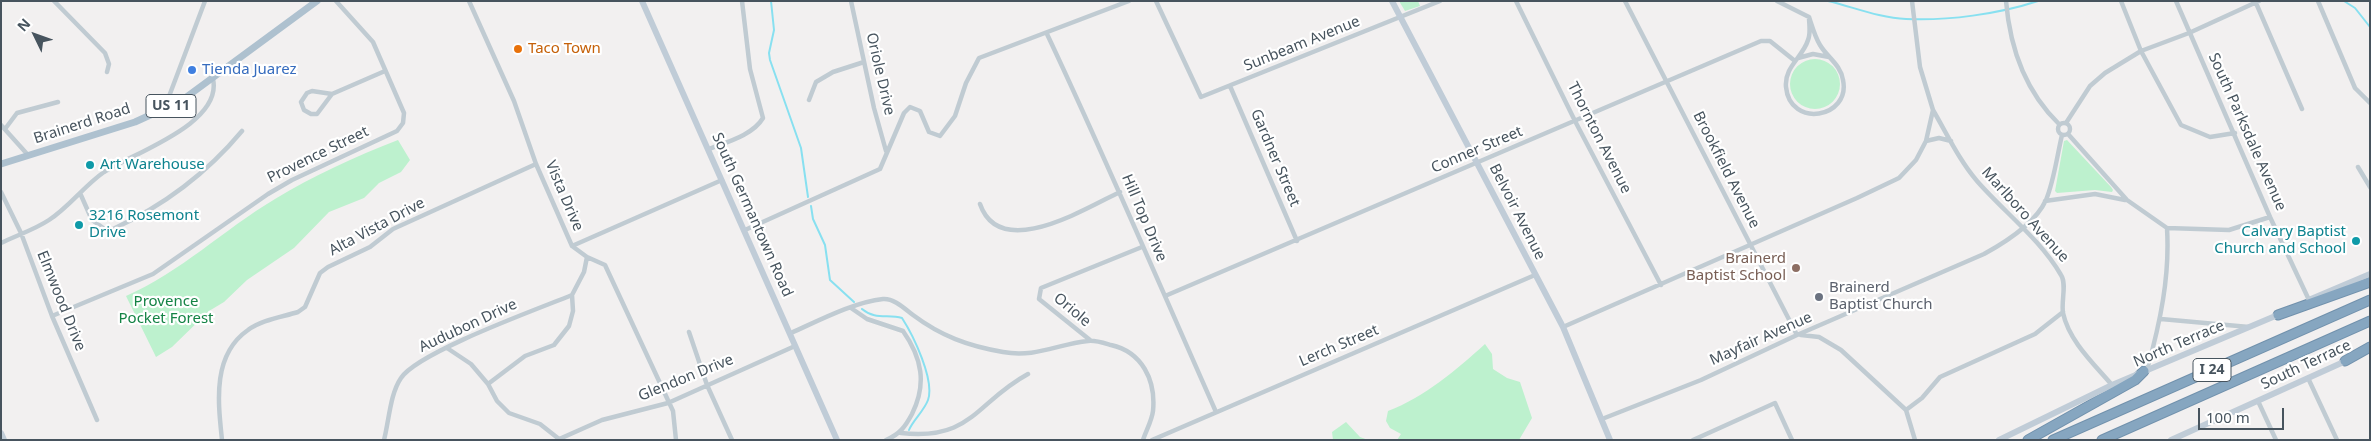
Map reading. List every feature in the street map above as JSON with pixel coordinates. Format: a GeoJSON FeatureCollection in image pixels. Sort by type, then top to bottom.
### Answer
{"type":"FeatureCollection","features":[{"type":"Feature","properties":{"kind":"highway"},"geometry":{"type":"LineString","coordinates":[[2278,314],[2370,282]]}},
{"type":"Feature","properties":{"kind":"highway","name":"I 24"},"geometry":{"type":"LineString","coordinates":[[2053,440],[2370,300]]}},
{"type":"Feature","properties":{"kind":"highway","name":"I 24"},"geometry":{"type":"LineString","coordinates":[[2102,440],[2370,321]]}},
{"type":"Feature","properties":{"kind":"highway"},"geometry":{"type":"LineString","coordinates":[[2345,361],[2370,349]]}},
{"type":"Feature","properties":{"kind":"highway"},"geometry":{"type":"LineString","coordinates":[[2028,440],[2135,380],[2146,371]]}},
{"type":"Feature","properties":{"kind":"main road","name":"Brainerd Road"},"geometry":{"type":"LineString","coordinates":[[1,164],[135,122],[181,101],[317,1]]}},
{"type":"Feature","properties":{"kind":"street"},"geometry":{"type":"LineString","coordinates":[[54,1],[105,53],[109,64],[107,72]]}},
{"type":"Feature","properties":{"kind":"street"},"geometry":{"type":"LineString","coordinates":[[165,108],[205,1]]}},
{"type":"Feature","properties":{"kind":"street"},"geometry":{"type":"LineString","coordinates":[[332,94],[312,91],[306,93],[302,102],[304,110],[311,114],[317,114],[332,94],[384,71],[373,42],[336,1]]}},
{"type":"Feature","properties":{"kind":"street","name":"Vista Drive"},"geometry":{"type":"LineString","coordinates":[[469,1],[514,101],[536,164],[572,246],[587,257],[605,265],[672,410],[676,440]]}},
{"type":"Feature","properties":{"kind":"street","name":"South Germantown Road"},"geometry":{"type":"LineString","coordinates":[[642,1],[710,149],[837,440]]}},
{"type":"Feature","properties":{"kind":"street"},"geometry":{"type":"LineString","coordinates":[[710,149],[748,132],[759,125],[763,118],[750,69],[742,1]]}},
{"type":"Feature","properties":{"kind":"street","name":"Oriole Drive"},"geometry":{"type":"LineString","coordinates":[[851,1],[874,108],[886,152]]}},
{"type":"Feature","properties":{"kind":"street"},"geometry":{"type":"LineString","coordinates":[[745,230],[880,169],[904,113],[910,107],[920,111],[929,132],[940,136],[955,116],[966,83],[979,58],[1047,34],[1130,1]]}},
{"type":"Feature","properties":{"kind":"street","name":"Sunbeam Avenue"},"geometry":{"type":"LineString","coordinates":[[1156,1],[1201,97],[1440,1]]}},
{"type":"Feature","properties":{"kind":"street","name":"Belvoir Avenue"},"geometry":{"type":"LineString","coordinates":[[1392,1],[1479,164],[1562,327],[1610,440]]}},
{"type":"Feature","properties":{"kind":"street","name":"Thornton Avenue"},"geometry":{"type":"LineString","coordinates":[[1516,1],[1576,122],[1661,285]]}},
{"type":"Feature","properties":{"kind":"street","name":"Brookfield Avenue"},"geometry":{"type":"LineString","coordinates":[[1625,1],[1797,335]]}},
{"type":"Feature","properties":{"kind":"street"},"geometry":{"type":"LineString","coordinates":[[1777,1],[1809,17],[1820,45],[1840,69],[1844,80],[1843,93],[1835,107],[1824,114],[1811,115],[1802,112],[1789,98],[1786,78],[1809,38],[1809,17]]}},
{"type":"Feature","properties":{"kind":"street","name":"Marlboro Avenue"},"geometry":{"type":"LineString","coordinates":[[1912,1],[1920,67],[1933,110],[1962,162],[1977,182],[2024,228],[2063,276],[2063,312],[2070,331],[2082,349],[2112,385]]}},
{"type":"Feature","properties":{"kind":"street"},"geometry":{"type":"LineString","coordinates":[[2121,1],[2141,50],[2181,125],[2210,137],[2235,133]]}},
{"type":"Feature","properties":{"kind":"street","name":"South Parksdale Avenue"},"geometry":{"type":"LineString","coordinates":[[2176,1],[2270,217],[2309,300]]}},
{"type":"Feature","properties":{"kind":"street"},"geometry":{"type":"LineString","coordinates":[[2318,1],[2355,88],[2370,103]]}},
{"type":"Feature","properties":{"kind":"street"},"geometry":{"type":"LineString","coordinates":[[2059,124],[2066,123],[2090,86],[2105,73],[2141,50],[2189,33],[2258,2],[2302,109]]}},
{"type":"Feature","properties":{"kind":"street"},"geometry":{"type":"LineString","coordinates":[[2007,7],[2021,71],[2042,107],[2059,124]]}},
{"type":"Feature","properties":{"kind":"street","name":"Hill Top Drive"},"geometry":{"type":"LineString","coordinates":[[1047,34],[1120,192],[1142,247],[1216,412]]}},
{"type":"Feature","properties":{"kind":"street","name":"Conner Street"},"geometry":{"type":"LineString","coordinates":[[1165,296],[1479,164],[1766,40],[1796,60]]}},
{"type":"Feature","properties":{"kind":"street"},"geometry":{"type":"LineString","coordinates":[[1796,60],[1813,54],[1831,58]]}},
{"type":"Feature","properties":{"kind":"street"},"geometry":{"type":"LineString","coordinates":[[809,100],[816,82],[833,72],[864,62]]}},
{"type":"Feature","properties":{"kind":"street","name":"Provence Street"},"geometry":{"type":"LineString","coordinates":[[52,316],[153,274],[268,194],[292,180],[398,131],[403,123],[404,114],[384,71]]}},
{"type":"Feature","properties":{"kind":"street"},"geometry":{"type":"LineString","coordinates":[[1,243],[51,219],[104,172],[187,127],[213,95],[215,88],[213,79]]}},
{"type":"Feature","properties":{"kind":"street","name":"Gardner Street"},"geometry":{"type":"LineString","coordinates":[[1230,86],[1296,241]]}},
{"type":"Feature","properties":{"kind":"street"},"geometry":{"type":"LineString","coordinates":[[28,156],[3,127],[17,113],[27,108],[58,102]]}},
{"type":"Feature","properties":{"kind":"street","name":"Marlboro Avenue"},"geometry":{"type":"LineString","coordinates":[[1562,327],[1661,285],[1899,178],[1916,160],[1926,142],[1933,110]]}},
{"type":"Feature","properties":{"kind":"street"},"geometry":{"type":"LineString","coordinates":[[2066,123],[2070,128],[2068,134]]}},
{"type":"Feature","properties":{"kind":"street"},"geometry":{"type":"LineString","coordinates":[[2059,124],[2058,130],[2062,135],[2068,134]]}},
{"type":"Feature","properties":{"kind":"street"},"geometry":{"type":"LineString","coordinates":[[80,192],[92,220],[106,230],[114,229],[172,195],[204,171],[220,158],[242,131]]}},
{"type":"Feature","properties":{"kind":"street"},"geometry":{"type":"LineString","coordinates":[[2068,134],[2127,200],[2167,228],[2229,230],[2270,217]]}},
{"type":"Feature","properties":{"kind":"street","name":"Mayfair Avenue"},"geometry":{"type":"LineString","coordinates":[[1602,419],[1701,380],[1797,335],[1984,254],[2006,242],[2024,228],[2045,201],[2062,135]]}},
{"type":"Feature","properties":{"kind":"street"},"geometry":{"type":"LineString","coordinates":[[1926,142],[1939,138],[1951,141]]}},
{"type":"Feature","properties":{"kind":"street","name":"Alta Vista Drive"},"geometry":{"type":"LineString","coordinates":[[222,440],[219,396],[223,363],[230,348],[248,330],[298,312],[305,306],[320,273],[370,247],[393,229],[536,164]]}},
{"type":"Feature","properties":{"kind":"street"},"geometry":{"type":"LineString","coordinates":[[2358,167],[2370,188]]}},
{"type":"Feature","properties":{"kind":"street"},"geometry":{"type":"LineString","coordinates":[[572,246],[722,180]]}},
{"type":"Feature","properties":{"kind":"street","name":"Elmwood Drive"},"geometry":{"type":"LineString","coordinates":[[1,192],[21,233],[52,316],[97,420]]}},
{"type":"Feature","properties":{"kind":"street"},"geometry":{"type":"LineString","coordinates":[[980,204],[984,217],[996,225],[1026,230],[1045,227],[1120,192]]}},
{"type":"Feature","properties":{"kind":"street"},"geometry":{"type":"LineString","coordinates":[[2045,201],[2095,194],[2127,200]]}},
{"type":"Feature","properties":{"kind":"street"},"geometry":{"type":"LineString","coordinates":[[2146,371],[2161,319],[2169,253],[2167,228]]}},
{"type":"Feature","properties":{"kind":"street","name":"Oriole"},"geometry":{"type":"LineString","coordinates":[[1090,340],[1040,299],[1040,288],[1142,247]]}},
{"type":"Feature","properties":{"kind":"street"},"geometry":{"type":"LineString","coordinates":[[488,384],[525,356],[554,344],[569,326],[573,311],[572,295],[584,272],[587,257]]}},
{"type":"Feature","properties":{"kind":"street","name":"North Terrace"},"geometry":{"type":"LineString","coordinates":[[1999,440],[2112,385],[2252,327],[2370,274]]}},
{"type":"Feature","properties":{"kind":"street","name":"Lerch Street"},"geometry":{"type":"LineString","coordinates":[[1152,440],[1535,275]]}},
{"type":"Feature","properties":{"kind":"street","name":"Audubon Drive"},"geometry":{"type":"LineString","coordinates":[[384,440],[402,377],[420,362],[473,335],[572,295]]}},
{"type":"Feature","properties":{"kind":"street"},"geometry":{"type":"LineString","coordinates":[[791,333],[851,308],[884,299],[892,301],[945,336],[971,346],[1006,353],[1042,353],[1090,340],[1124,348],[1136,357],[1146,369],[1153,391],[1153,413],[1143,440]]}},
{"type":"Feature","properties":{"kind":"street"},"geometry":{"type":"LineString","coordinates":[[851,308],[867,319],[904,331],[916,355],[922,386],[919,400],[901,433],[886,440]]}},
{"type":"Feature","properties":{"kind":"street"},"geometry":{"type":"LineString","coordinates":[[1906,410],[1922,398],[1940,377],[2035,334],[2063,312]]}},
{"type":"Feature","properties":{"kind":"street"},"geometry":{"type":"LineString","coordinates":[[2161,319],[2252,327]]}},
{"type":"Feature","properties":{"kind":"street"},"geometry":{"type":"LineString","coordinates":[[690,332],[707,384],[732,440]]}},
{"type":"Feature","properties":{"kind":"street"},"geometry":{"type":"LineString","coordinates":[[1797,335],[1811,334],[1842,350],[1906,410],[1915,440]]}},
{"type":"Feature","properties":{"kind":"street","name":"Glendon Drive"},"geometry":{"type":"LineString","coordinates":[[558,440],[602,420],[668,403],[795,346]]}},
{"type":"Feature","properties":{"kind":"street"},"geometry":{"type":"LineString","coordinates":[[447,348],[471,364],[488,384],[497,400],[509,413],[540,424],[558,440]]}},
{"type":"Feature","properties":{"kind":"street","name":"South Terrace"},"geometry":{"type":"LineString","coordinates":[[2176,439],[2345,361]]}},
{"type":"Feature","properties":{"kind":"street"},"geometry":{"type":"LineString","coordinates":[[901,433],[930,439],[960,431],[1015,381],[1028,374]]}},
{"type":"Feature","properties":{"kind":"street"},"geometry":{"type":"LineString","coordinates":[[2308,378],[2337,440]]}},
{"type":"Feature","properties":{"kind":"street"},"geometry":{"type":"LineString","coordinates":[[2258,401],[2276,440]]}},
{"type":"Feature","properties":{"kind":"street"},"geometry":{"type":"LineString","coordinates":[[1693,440],[1775,402],[1792,440]]}},
{"type":"Feature","properties":{"kind":"street"},"geometry":{"type":"LineString","coordinates":[[1,433],[4,440]]}},
{"type":"Feature","properties":{"kind":"green space"},"geometry":{"type":"Polygon","coordinates":[[[1399,1],[1418,1],[1420,6],[1405,11],[1399,1]]]}},
{"type":"Feature","properties":{"kind":"green space"},"geometry":{"type":"Polygon","coordinates":[[[1815,59],[1829,63],[1836,70],[1840,84],[1836,98],[1829,105],[1815,109],[1801,105],[1794,98],[1790,84],[1794,70],[1801,63],[1815,59]]]}},
{"type":"Feature","properties":{"kind":"green space","name":"Provence Pocket Forest"},"geometry":{"type":"Polygon","coordinates":[[[398,140],[410,160],[401,172],[379,183],[364,198],[329,212],[294,248],[247,280],[224,302],[209,311],[172,347],[156,357],[126,296],[184,263],[256,211],[304,182],[398,140]]]}},
{"type":"Feature","properties":{"kind":"green space"},"geometry":{"type":"Polygon","coordinates":[[[2067,140],[2111,187],[2112,192],[2095,190],[2057,193],[2055,191],[2064,141],[2067,140]]]}},
{"type":"Feature","properties":{"kind":"green space"},"geometry":{"type":"Polygon","coordinates":[[[1485,344],[1492,354],[1493,369],[1507,378],[1520,382],[1532,418],[1519,440],[1397,440],[1401,434],[1390,428],[1386,421],[1388,411],[1427,391],[1485,344]]]}},
{"type":"Feature","properties":{"kind":"green space"},"geometry":{"type":"Polygon","coordinates":[[[1346,422],[1360,437],[1368,440],[1333,440],[1332,432],[1346,422]]]}},
{"type":"Feature","properties":{"kind":"waterway"},"geometry":{"type":"LineString","coordinates":[[771,1],[774,30],[769,53],[770,60],[801,148],[808,197]]}},
{"type":"Feature","properties":{"kind":"waterway"},"geometry":{"type":"LineString","coordinates":[[1828,1],[1886,17],[1906,19],[1956,18],[2007,10],[2038,1]]}},
{"type":"Feature","properties":{"kind":"waterway"},"geometry":{"type":"LineString","coordinates":[[2344,1],[2355,8],[2370,27]]}},
{"type":"Feature","properties":{"kind":"waterway"},"geometry":{"type":"LineString","coordinates":[[811,206],[813,219],[825,245],[830,280],[854,302]]}},
{"type":"Feature","properties":{"kind":"waterway"},"geometry":{"type":"LineString","coordinates":[[862,309],[877,316],[902,318],[922,358],[928,381],[928,400],[909,430]]}},
{"type":"Feature","properties":{"kind":"place","name":"Taco Town"},"geometry":{"type":"Point","coordinates":[518,49]}},
{"type":"Feature","properties":{"kind":"place","name":"Tienda Juarez"},"geometry":{"type":"Point","coordinates":[192,70]}},
{"type":"Feature","properties":{"kind":"place","name":"Art Warehouse"},"geometry":{"type":"Point","coordinates":[90,165]}},
{"type":"Feature","properties":{"kind":"place","name":"3216 Rosemont Drive"},"geometry":{"type":"Point","coordinates":[79,225]}},
{"type":"Feature","properties":{"kind":"place","name":"Calvary Baptist Church and School"},"geometry":{"type":"Point","coordinates":[2356,241]}},
{"type":"Feature","properties":{"kind":"place","name":"Brainerd Baptist School"},"geometry":{"type":"Point","coordinates":[1796,268]}},
{"type":"Feature","properties":{"kind":"place","name":"Brainerd Baptist Church"},"geometry":{"type":"Point","coordinates":[1819,297]}}]}
